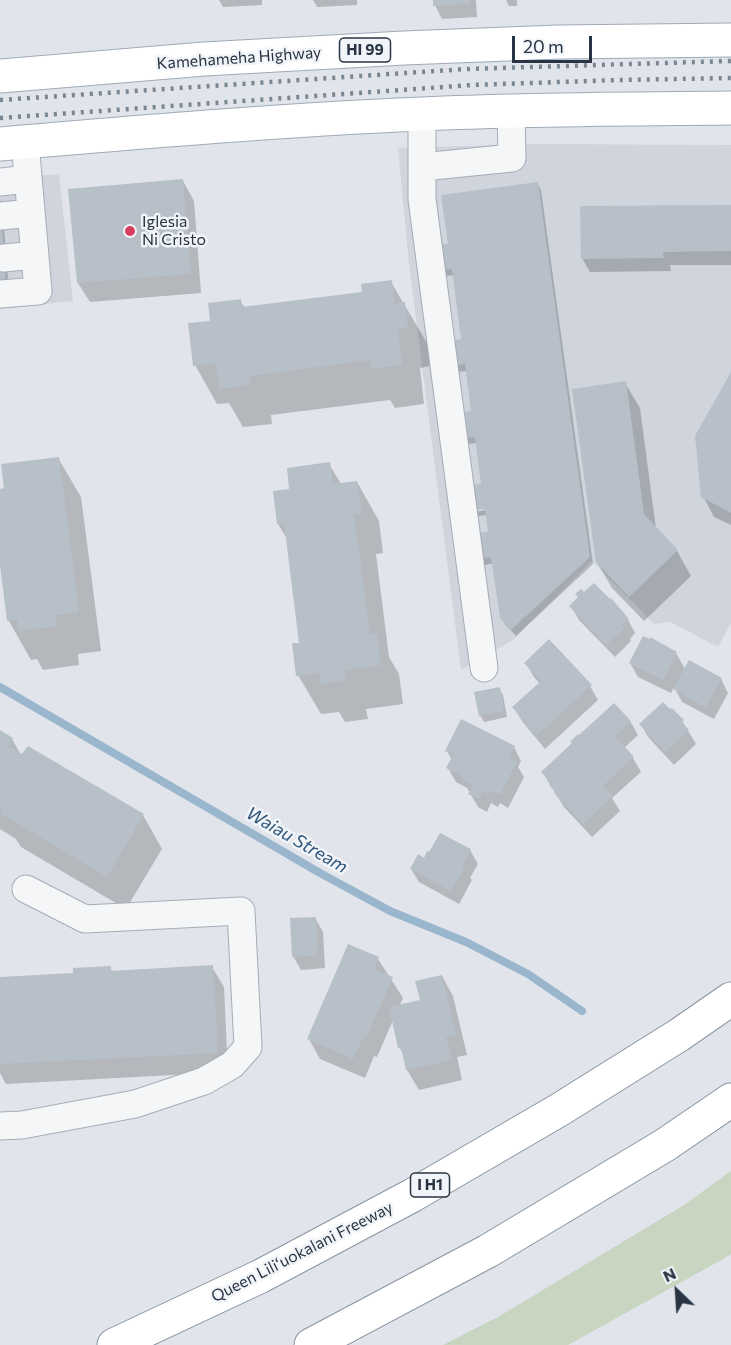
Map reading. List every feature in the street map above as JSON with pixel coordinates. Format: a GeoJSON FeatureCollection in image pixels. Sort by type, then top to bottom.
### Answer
{"type":"FeatureCollection","features":[{"type":"Feature","properties":{"kind":"main road","name":"Kamehameha Highway"},"geometry":{"type":"LineString","coordinates":[[0,76],[204,59],[404,48],[558,42],[731,40]]}},
{"type":"Feature","properties":{"kind":"main road"},"geometry":{"type":"LineString","coordinates":[[13,143],[271,122],[422,114],[511,110],[731,108]]}},
{"type":"Feature","properties":{"kind":"main road","name":"Queen Liliʻuokalani Freeway"},"geometry":{"type":"LineString","coordinates":[[114,1345],[261,1276],[413,1195],[559,1110],[679,1035],[731,999]]}},
{"type":"Feature","properties":{"kind":"main road"},"geometry":{"type":"LineString","coordinates":[[311,1345],[488,1251],[665,1145],[731,1100]]}},
{"type":"Feature","properties":{"kind":"lane"},"geometry":{"type":"LineString","coordinates":[[422,167],[512,158],[511,110]]}},
{"type":"Feature","properties":{"kind":"lane"},"geometry":{"type":"LineString","coordinates":[[422,114],[422,199],[484,668]]}},
{"type":"Feature","properties":{"kind":"lane"},"geometry":{"type":"LineString","coordinates":[[0,294],[38,291],[28,179],[13,143]]}},
{"type":"Feature","properties":{"kind":"lane"},"geometry":{"type":"LineString","coordinates":[[0,182],[28,179]]}},
{"type":"Feature","properties":{"kind":"lane"},"geometry":{"type":"LineString","coordinates":[[1,216],[31,213]]}},
{"type":"Feature","properties":{"kind":"lane"},"geometry":{"type":"LineString","coordinates":[[4,258],[35,255]]}},
{"type":"Feature","properties":{"kind":"lane"},"geometry":{"type":"LineString","coordinates":[[0,1126],[22,1125],[135,1104],[204,1081],[232,1065],[248,1047],[241,911],[85,919],[26,889]]}},
{"type":"Feature","properties":{"kind":"shaded area"},"geometry":{"type":"Polygon","coordinates":[[[535,144],[731,145],[731,623],[718,647],[670,622],[654,624],[592,561],[513,640],[461,670],[409,264],[398,148],[535,144]]]}},
{"type":"Feature","properties":{"kind":"shaded area"},"geometry":{"type":"Polygon","coordinates":[[[59,174],[73,301],[0,309],[0,179],[59,174]]]}},
{"type":"Feature","properties":{"kind":"green space"},"geometry":{"type":"Polygon","coordinates":[[[731,1171],[731,1254],[725,1258],[568,1345],[443,1345],[498,1317],[684,1205],[731,1171]]]}},
{"type":"Feature","properties":{"kind":"building"},"geometry":{"type":"Polygon","coordinates":[[[433,0],[470,0],[470,4],[433,6],[433,0]]]}},
{"type":"Feature","properties":{"kind":"building","name":"Iglesia Ni Cristo"},"geometry":{"type":"Polygon","coordinates":[[[183,179],[191,274],[77,283],[68,189],[183,179]]]}},
{"type":"Feature","properties":{"kind":"building"},"geometry":{"type":"Polygon","coordinates":[[[538,182],[590,557],[511,630],[500,618],[491,557],[479,559],[476,533],[488,532],[485,509],[473,510],[469,485],[481,484],[475,437],[463,438],[459,413],[471,411],[465,364],[453,366],[449,341],[461,339],[452,269],[440,270],[436,245],[448,244],[441,195],[538,182]]]}},
{"type":"Feature","properties":{"kind":"building"},"geometry":{"type":"Polygon","coordinates":[[[731,205],[731,251],[663,252],[664,258],[581,259],[580,206],[731,205]]]}},
{"type":"Feature","properties":{"kind":"building"},"geometry":{"type":"Polygon","coordinates":[[[0,228],[2,228],[6,285],[0,285],[0,228]]]}},
{"type":"Feature","properties":{"kind":"building"},"geometry":{"type":"Polygon","coordinates":[[[392,280],[395,304],[405,302],[408,327],[398,329],[402,365],[371,369],[370,360],[250,376],[250,385],[219,389],[216,363],[193,366],[188,323],[210,321],[208,303],[241,299],[242,307],[362,292],[361,284],[392,280]]]}},
{"type":"Feature","properties":{"kind":"building"},"geometry":{"type":"Polygon","coordinates":[[[731,372],[731,513],[701,497],[695,436],[731,372]]]}},
{"type":"Feature","properties":{"kind":"building"},"geometry":{"type":"Polygon","coordinates":[[[626,381],[644,514],[678,550],[629,597],[596,562],[572,389],[626,381]]]}},
{"type":"Feature","properties":{"kind":"building"},"geometry":{"type":"Polygon","coordinates":[[[59,457],[79,612],[56,615],[57,626],[19,631],[17,620],[7,621],[0,565],[0,489],[4,488],[1,464],[59,457]]]}},
{"type":"Feature","properties":{"kind":"building"},"geometry":{"type":"Polygon","coordinates":[[[330,462],[333,484],[357,481],[362,514],[354,515],[370,634],[377,634],[381,665],[345,670],[346,680],[321,684],[319,673],[296,676],[292,643],[299,643],[284,523],[277,524],[273,491],[289,489],[287,468],[330,462]]]}},
{"type":"Feature","properties":{"kind":"building"},"geometry":{"type":"Polygon","coordinates":[[[594,583],[629,619],[622,625],[625,627],[606,645],[569,606],[578,597],[575,594],[581,589],[584,592],[594,583]]]}},
{"type":"Feature","properties":{"kind":"building"},"geometry":{"type":"Polygon","coordinates":[[[643,636],[650,639],[650,637],[677,652],[663,680],[629,663],[643,636]]]}},
{"type":"Feature","properties":{"kind":"building"},"geometry":{"type":"Polygon","coordinates":[[[549,639],[592,685],[536,736],[512,707],[541,681],[524,663],[549,639]]]}},
{"type":"Feature","properties":{"kind":"building"},"geometry":{"type":"Polygon","coordinates":[[[689,660],[722,678],[706,707],[673,689],[689,660]]]}},
{"type":"Feature","properties":{"kind":"building"},"geometry":{"type":"Polygon","coordinates":[[[500,687],[504,711],[479,716],[474,692],[500,687]]]}},
{"type":"Feature","properties":{"kind":"building"},"geometry":{"type":"Polygon","coordinates":[[[663,702],[684,720],[682,722],[689,730],[665,752],[639,724],[663,702]]]}},
{"type":"Feature","properties":{"kind":"building"},"geometry":{"type":"Polygon","coordinates":[[[614,703],[631,721],[615,736],[634,757],[603,786],[613,796],[583,825],[554,793],[556,792],[549,785],[551,783],[541,772],[572,743],[570,742],[578,734],[614,703]]]}},
{"type":"Feature","properties":{"kind":"building"},"geometry":{"type":"Polygon","coordinates":[[[461,719],[515,746],[509,758],[517,762],[500,795],[492,790],[490,794],[483,791],[479,799],[468,794],[473,785],[446,768],[453,755],[445,751],[461,719]]]}},
{"type":"Feature","properties":{"kind":"building"},"geometry":{"type":"Polygon","coordinates":[[[0,730],[13,738],[8,746],[22,754],[28,746],[144,814],[107,877],[0,813],[2,809],[0,808],[0,730]]]}},
{"type":"Feature","properties":{"kind":"building"},"geometry":{"type":"Polygon","coordinates":[[[440,833],[471,849],[463,865],[465,866],[451,891],[410,869],[418,854],[424,858],[427,851],[429,852],[440,833]]]}},
{"type":"Feature","properties":{"kind":"building"},"geometry":{"type":"Polygon","coordinates":[[[316,917],[318,955],[292,957],[290,918],[316,917]]]}},
{"type":"Feature","properties":{"kind":"building"},"geometry":{"type":"Polygon","coordinates":[[[348,944],[379,957],[374,969],[393,977],[366,1038],[363,1037],[353,1059],[307,1039],[348,944]]]}},
{"type":"Feature","properties":{"kind":"building"},"geometry":{"type":"Polygon","coordinates":[[[213,965],[218,1053],[0,1064],[0,977],[73,973],[73,968],[111,966],[111,971],[213,965]]]}},
{"type":"Feature","properties":{"kind":"building"},"geometry":{"type":"Polygon","coordinates":[[[442,975],[456,1035],[446,1037],[452,1060],[406,1070],[401,1048],[398,1048],[389,1007],[420,1000],[415,981],[442,975]]]}},
{"type":"Feature","properties":{"kind":"waterway","name":"Waiau Stream"},"geometry":{"type":"LineString","coordinates":[[0,687],[320,873],[390,911],[466,942],[528,974],[582,1011]]}},
{"type":"Feature","properties":{"kind":"railway"},"geometry":{"type":"LineString","coordinates":[[0,100],[466,69],[731,61]]}},
{"type":"Feature","properties":{"kind":"railway"},"geometry":{"type":"LineString","coordinates":[[0,118],[472,85],[731,78]]}},
{"type":"Feature","properties":{"kind":"place","name":"Iglesia Ni Cristo"},"geometry":{"type":"Point","coordinates":[130,231]}}]}
